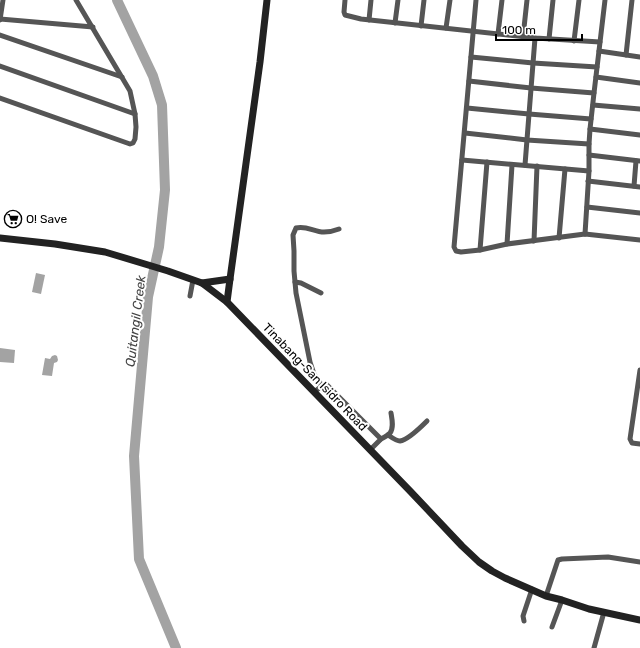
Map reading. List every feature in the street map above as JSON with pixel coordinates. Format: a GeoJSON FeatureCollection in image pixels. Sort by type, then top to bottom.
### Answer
{"type":"FeatureCollection","features":[{"type":"Feature","properties":{"kind":"street"},"geometry":{"type":"LineString","coordinates":[[3,0],[0,19],[93,27]]}},
{"type":"Feature","properties":{"kind":"street"},"geometry":{"type":"LineString","coordinates":[[0,98],[130,144],[133,143],[136,139],[136,127],[130,91],[76,0]]}},
{"type":"Feature","properties":{"kind":"street"},"geometry":{"type":"LineString","coordinates":[[227,302],[260,62],[267,0]]}},
{"type":"Feature","properties":{"kind":"street"},"geometry":{"type":"LineString","coordinates":[[345,0],[345,15],[369,20],[523,37],[600,42]]}},
{"type":"Feature","properties":{"kind":"street"},"geometry":{"type":"LineString","coordinates":[[369,20],[371,0]]}},
{"type":"Feature","properties":{"kind":"street"},"geometry":{"type":"LineString","coordinates":[[395,23],[398,0]]}},
{"type":"Feature","properties":{"kind":"street"},"geometry":{"type":"LineString","coordinates":[[421,26],[424,0]]}},
{"type":"Feature","properties":{"kind":"street"},"geometry":{"type":"LineString","coordinates":[[446,28],[450,0]]}},
{"type":"Feature","properties":{"kind":"street"},"geometry":{"type":"LineString","coordinates":[[476,0],[454,247],[456,251],[480,250],[507,244],[585,234],[640,240]]}},
{"type":"Feature","properties":{"kind":"street"},"geometry":{"type":"LineString","coordinates":[[498,34],[502,0]]}},
{"type":"Feature","properties":{"kind":"street"},"geometry":{"type":"LineString","coordinates":[[523,37],[527,0]]}},
{"type":"Feature","properties":{"kind":"street"},"geometry":{"type":"LineString","coordinates":[[549,39],[553,0]]}},
{"type":"Feature","properties":{"kind":"street"},"geometry":{"type":"LineString","coordinates":[[574,41],[579,0]]}},
{"type":"Feature","properties":{"kind":"street"},"geometry":{"type":"LineString","coordinates":[[585,234],[590,155],[590,130],[605,0]]}},
{"type":"Feature","properties":{"kind":"street"},"geometry":{"type":"LineString","coordinates":[[626,55],[632,0]]}},
{"type":"Feature","properties":{"kind":"street"},"geometry":{"type":"LineString","coordinates":[[0,35],[122,77]]}},
{"type":"Feature","properties":{"kind":"street"},"geometry":{"type":"LineString","coordinates":[[525,165],[535,38]]}},
{"type":"Feature","properties":{"kind":"street"},"geometry":{"type":"LineString","coordinates":[[599,51],[640,57]]}},
{"type":"Feature","properties":{"kind":"street"},"geometry":{"type":"LineString","coordinates":[[471,57],[597,67]]}},
{"type":"Feature","properties":{"kind":"street"},"geometry":{"type":"LineString","coordinates":[[0,66],[135,114]]}},
{"type":"Feature","properties":{"kind":"street"},"geometry":{"type":"LineString","coordinates":[[596,77],[640,82]]}},
{"type":"Feature","properties":{"kind":"street"},"geometry":{"type":"LineString","coordinates":[[469,82],[594,93]]}},
{"type":"Feature","properties":{"kind":"street"},"geometry":{"type":"LineString","coordinates":[[593,105],[640,109]]}},
{"type":"Feature","properties":{"kind":"street"},"geometry":{"type":"LineString","coordinates":[[467,108],[591,119]]}},
{"type":"Feature","properties":{"kind":"street"},"geometry":{"type":"LineString","coordinates":[[590,130],[640,135]]}},
{"type":"Feature","properties":{"kind":"street"},"geometry":{"type":"LineString","coordinates":[[465,133],[527,140],[589,144]]}},
{"type":"Feature","properties":{"kind":"street"},"geometry":{"type":"LineString","coordinates":[[590,155],[638,161],[634,186]]}},
{"type":"Feature","properties":{"kind":"street"},"geometry":{"type":"LineString","coordinates":[[462,160],[589,170]]}},
{"type":"Feature","properties":{"kind":"street"},"geometry":{"type":"LineString","coordinates":[[480,250],[488,162]]}},
{"type":"Feature","properties":{"kind":"street"},"geometry":{"type":"LineString","coordinates":[[507,244],[512,164]]}},
{"type":"Feature","properties":{"kind":"street"},"geometry":{"type":"LineString","coordinates":[[534,241],[537,166]]}},
{"type":"Feature","properties":{"kind":"street"},"geometry":{"type":"LineString","coordinates":[[559,238],[565,169]]}},
{"type":"Feature","properties":{"kind":"street"},"geometry":{"type":"LineString","coordinates":[[588,181],[640,187]]}},
{"type":"Feature","properties":{"kind":"street"},"geometry":{"type":"LineString","coordinates":[[587,207],[640,213]]}},
{"type":"Feature","properties":{"kind":"street"},"geometry":{"type":"LineString","coordinates":[[322,386],[314,374],[310,362],[296,293],[293,235],[296,228],[303,227],[325,232],[339,229]]}},
{"type":"Feature","properties":{"kind":"street"},"geometry":{"type":"LineString","coordinates":[[0,238],[55,244],[97,251],[168,271],[202,283],[230,279]]}},
{"type":"Feature","properties":{"kind":"street"},"geometry":{"type":"LineString","coordinates":[[190,296],[193,280]]}},
{"type":"Feature","properties":{"kind":"street"},"geometry":{"type":"LineString","coordinates":[[295,282],[301,283],[322,293]]}},
{"type":"Feature","properties":{"kind":"street","name":"Tinabang-San Isidro Road"},"geometry":{"type":"LineString","coordinates":[[202,283],[227,302],[479,562],[505,578],[546,596],[589,609],[640,620]]}},
{"type":"Feature","properties":{"kind":"street"},"geometry":{"type":"LineString","coordinates":[[640,370],[630,439],[632,443],[640,444]]}},
{"type":"Feature","properties":{"kind":"street"},"geometry":{"type":"LineString","coordinates":[[314,392],[326,384],[381,439]]}},
{"type":"Feature","properties":{"kind":"street"},"geometry":{"type":"LineString","coordinates":[[370,450],[390,432],[392,428],[391,413]]}},
{"type":"Feature","properties":{"kind":"street"},"geometry":{"type":"LineString","coordinates":[[388,435],[398,441],[403,440],[413,434],[427,421]]}},
{"type":"Feature","properties":{"kind":"street"},"geometry":{"type":"LineString","coordinates":[[546,596],[558,560],[608,557],[640,562]]}},
{"type":"Feature","properties":{"kind":"street"},"geometry":{"type":"LineString","coordinates":[[524,621],[523,616],[532,589]]}},
{"type":"Feature","properties":{"kind":"street"},"geometry":{"type":"LineString","coordinates":[[552,627],[562,600]]}},
{"type":"Feature","properties":{"kind":"street"},"geometry":{"type":"LineString","coordinates":[[594,648],[604,612]]}},
{"type":"Feature","properties":{"kind":"shaded area"},"geometry":{"type":"Polygon","coordinates":[[[36,273],[45,275],[41,294],[32,292],[36,273]]]}},
{"type":"Feature","properties":{"kind":"shaded area"},"geometry":{"type":"Polygon","coordinates":[[[0,348],[15,350],[14,363],[0,362],[0,348]]]}},
{"type":"Feature","properties":{"kind":"shaded area"},"geometry":{"type":"Polygon","coordinates":[[[55,355],[57,356],[58,360],[54,363],[52,376],[42,375],[45,358],[50,359],[55,355]]]}},
{"type":"Feature","properties":{"kind":"waterway","name":"Quitangil Creek"},"geometry":{"type":"LineString","coordinates":[[117,0],[153,76],[162,105],[165,190],[159,247],[148,297],[134,456],[139,559],[176,648]]}},
{"type":"Feature","properties":{"kind":"place","name":"O! Save"},"geometry":{"type":"Point","coordinates":[13,219]}}]}
